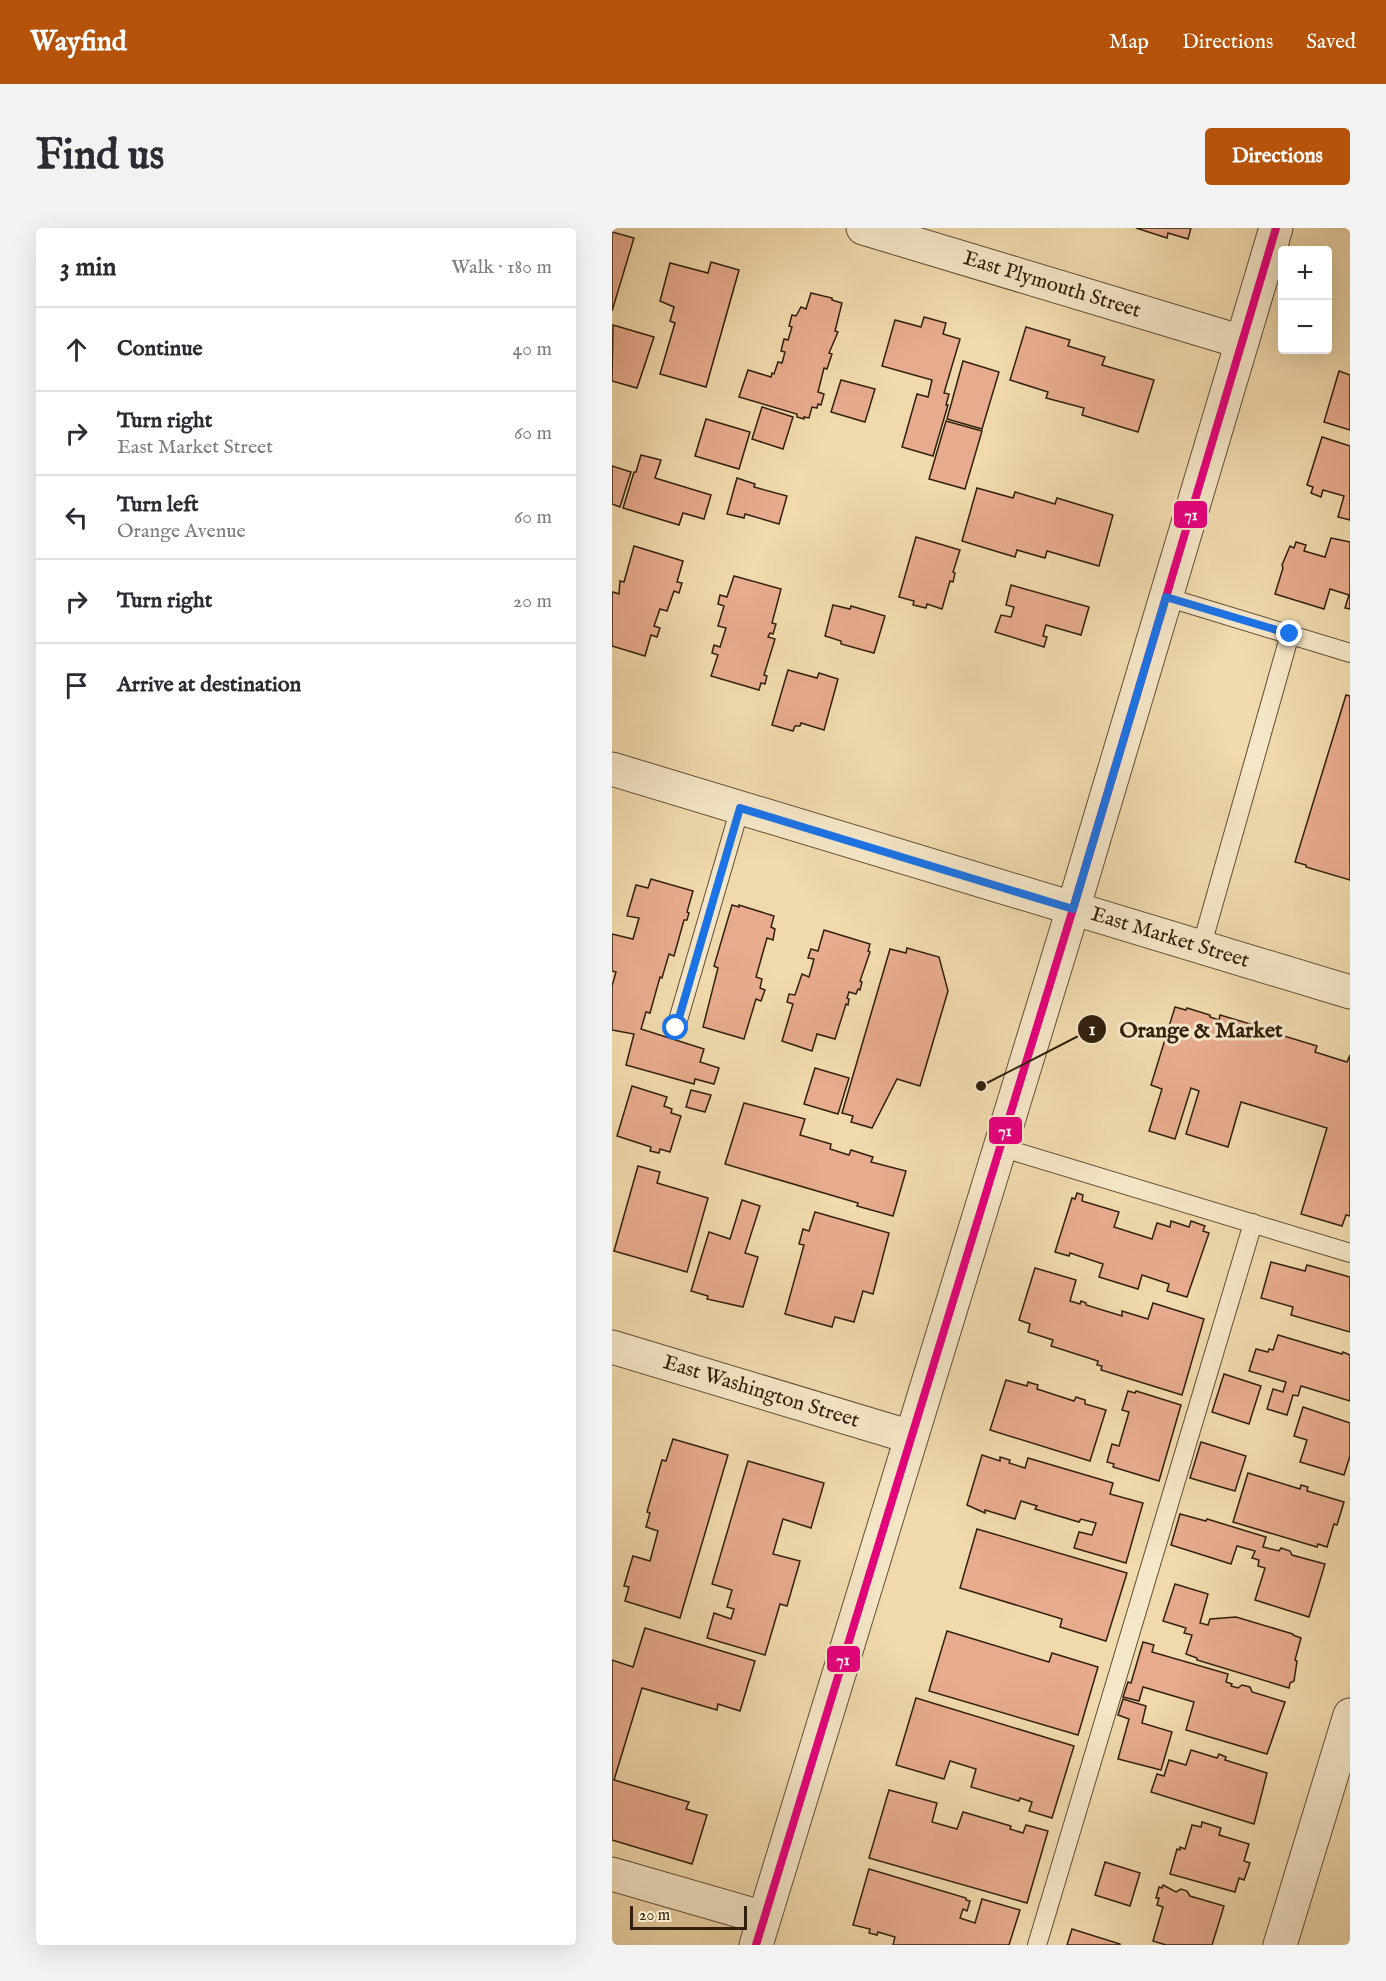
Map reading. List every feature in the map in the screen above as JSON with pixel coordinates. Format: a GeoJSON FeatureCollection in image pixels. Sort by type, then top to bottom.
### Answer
{"type":"FeatureCollection","features":[{"type":"Feature","properties":{"kind":"street","name":"East Plymouth Street"},"geometry":{"type":"LineString","coordinates":[[862,228],[1242,342]]}},
{"type":"Feature","properties":{"kind":"street"},"geometry":{"type":"LineString","coordinates":[[612,1874],[760,1932],[1073,909],[1276,228]]}},
{"type":"Feature","properties":{"kind":"street","name":"East Market Street"},"geometry":{"type":"LineString","coordinates":[[612,769],[1350,992]]}},
{"type":"Feature","properties":{"kind":"street","name":"East Washington Street"},"geometry":{"type":"LineString","coordinates":[[612,1347],[911,1437]]}},
{"type":"Feature","properties":{"kind":"street"},"geometry":{"type":"LineString","coordinates":[[1280,1945],[1350,1715]]}},
{"type":"Feature","properties":{"kind":"lane"},"geometry":{"type":"LineString","coordinates":[[1166,597],[1350,653]]}},
{"type":"Feature","properties":{"kind":"lane"},"geometry":{"type":"LineString","coordinates":[[1202,948],[1290,634]]}},
{"type":"Feature","properties":{"kind":"lane"},"geometry":{"type":"LineString","coordinates":[[676,1028],[740,808]]}},
{"type":"Feature","properties":{"kind":"lane"},"geometry":{"type":"LineString","coordinates":[[1000,1147],[1350,1253]]}},
{"type":"Feature","properties":{"kind":"lane"},"geometry":{"type":"LineString","coordinates":[[1037,1945],[1253,1223]]}},
{"type":"Feature","properties":{"kind":"building"},"geometry":{"type":"Polygon","coordinates":[[[1136,228],[1191,228],[1188,239],[1168,233],[1167,238],[1136,228]]]}},
{"type":"Feature","properties":{"kind":"building"},"geometry":{"type":"Polygon","coordinates":[[[612,232],[634,238],[612,311],[612,232]]]}},
{"type":"Feature","properties":{"kind":"building"},"geometry":{"type":"Polygon","coordinates":[[[711,262],[739,270],[706,387],[660,374],[675,323],[670,321],[674,307],[660,301],[670,263],[708,273],[711,262]]]}},
{"type":"Feature","properties":{"kind":"building"},"geometry":{"type":"Polygon","coordinates":[[[811,293],[842,303],[835,331],[838,332],[829,353],[832,354],[827,369],[824,368],[818,392],[824,394],[821,405],[818,404],[817,408],[812,407],[809,418],[804,417],[804,419],[797,417],[797,414],[739,397],[748,370],[771,377],[778,362],[782,363],[785,352],[781,351],[784,339],[788,340],[792,327],[789,326],[792,315],[796,316],[801,307],[806,309],[811,293]]]}},
{"type":"Feature","properties":{"kind":"building"},"geometry":{"type":"Polygon","coordinates":[[[924,317],[946,323],[943,334],[960,339],[944,393],[949,394],[946,405],[948,405],[933,456],[902,447],[917,394],[928,397],[932,380],[882,366],[895,320],[921,327],[924,317]]]}},
{"type":"Feature","properties":{"kind":"building"},"geometry":{"type":"Polygon","coordinates":[[[613,325],[654,337],[637,388],[612,381],[613,325]]]}},
{"type":"Feature","properties":{"kind":"building"},"geometry":{"type":"Polygon","coordinates":[[[1026,327],[1070,340],[1068,346],[1105,357],[1102,365],[1154,380],[1138,432],[1082,415],[1084,408],[1046,398],[1048,392],[1010,380],[1026,327]]]}},
{"type":"Feature","properties":{"kind":"building"},"geometry":{"type":"Polygon","coordinates":[[[963,361],[999,372],[982,429],[947,419],[963,361]]]}},
{"type":"Feature","properties":{"kind":"building"},"geometry":{"type":"Polygon","coordinates":[[[1339,371],[1350,375],[1350,430],[1324,422],[1339,371]]]}},
{"type":"Feature","properties":{"kind":"building"},"geometry":{"type":"Polygon","coordinates":[[[841,380],[875,389],[865,422],[831,412],[841,380]]]}},
{"type":"Feature","properties":{"kind":"building"},"geometry":{"type":"Polygon","coordinates":[[[762,407],[793,417],[783,449],[752,439],[762,407]]]}},
{"type":"Feature","properties":{"kind":"building"},"geometry":{"type":"Polygon","coordinates":[[[706,419],[750,432],[739,469],[695,456],[706,419]]]}},
{"type":"Feature","properties":{"kind":"building"},"geometry":{"type":"Polygon","coordinates":[[[946,421],[982,431],[965,489],[929,479],[946,421]]]}},
{"type":"Feature","properties":{"kind":"building"},"geometry":{"type":"Polygon","coordinates":[[[1322,437],[1350,446],[1350,520],[1338,517],[1344,496],[1323,490],[1321,497],[1311,493],[1313,487],[1307,485],[1322,437]]]}},
{"type":"Feature","properties":{"kind":"building"},"geometry":{"type":"Polygon","coordinates":[[[641,455],[661,460],[655,478],[711,495],[704,519],[683,513],[679,525],[623,508],[641,455]]]}},
{"type":"Feature","properties":{"kind":"building"},"geometry":{"type":"Polygon","coordinates":[[[612,466],[631,472],[620,507],[612,504],[612,466]]]}},
{"type":"Feature","properties":{"kind":"building"},"geometry":{"type":"Polygon","coordinates":[[[737,478],[755,484],[754,487],[787,496],[779,524],[745,514],[744,518],[727,514],[737,478]]]}},
{"type":"Feature","properties":{"kind":"building"},"geometry":{"type":"Polygon","coordinates":[[[977,488],[1013,498],[1015,492],[1055,504],[1057,498],[1113,515],[1099,566],[1047,551],[1045,558],[1017,550],[1015,557],[962,541],[977,488]]]}},
{"type":"Feature","properties":{"kind":"building"},"geometry":{"type":"Polygon","coordinates":[[[916,537],[960,550],[953,572],[955,573],[953,582],[950,581],[942,609],[927,604],[926,608],[913,605],[914,601],[899,597],[916,537]]]}},
{"type":"Feature","properties":{"kind":"building"},"geometry":{"type":"Polygon","coordinates":[[[1331,538],[1350,542],[1350,609],[1345,608],[1349,595],[1330,589],[1324,609],[1275,594],[1282,565],[1290,546],[1294,548],[1296,542],[1306,545],[1304,551],[1325,557],[1331,538]]]}},
{"type":"Feature","properties":{"kind":"building"},"geometry":{"type":"Polygon","coordinates":[[[634,546],[683,561],[677,582],[682,583],[679,593],[674,591],[667,611],[660,609],[654,626],[660,628],[657,637],[651,635],[645,656],[612,646],[612,595],[613,592],[619,594],[620,581],[624,582],[634,546]]]}},
{"type":"Feature","properties":{"kind":"building"},"geometry":{"type":"Polygon","coordinates":[[[734,576],[781,589],[772,623],[776,624],[773,634],[770,633],[768,637],[775,639],[764,675],[767,676],[765,684],[761,683],[759,690],[711,676],[718,655],[712,653],[714,645],[720,647],[726,628],[718,626],[724,606],[718,604],[720,595],[727,597],[734,576]]]}},
{"type":"Feature","properties":{"kind":"building"},"geometry":{"type":"Polygon","coordinates":[[[1011,585],[1089,607],[1081,635],[1046,625],[1043,636],[1047,637],[1044,647],[995,632],[1001,615],[1011,617],[1014,607],[1006,605],[1011,585]]]}},
{"type":"Feature","properties":{"kind":"building"},"geometry":{"type":"Polygon","coordinates":[[[833,605],[850,609],[851,606],[885,616],[874,653],[841,644],[841,641],[825,636],[833,605]]]}},
{"type":"Feature","properties":{"kind":"building"},"geometry":{"type":"Polygon","coordinates":[[[788,670],[817,678],[819,673],[838,679],[824,730],[801,723],[800,726],[795,726],[793,731],[772,725],[788,670]]]}},
{"type":"Feature","properties":{"kind":"building"},"geometry":{"type":"Polygon","coordinates":[[[1346,695],[1350,696],[1350,880],[1295,862],[1346,695]]]}},
{"type":"Feature","properties":{"kind":"building"},"geometry":{"type":"Polygon","coordinates":[[[651,879],[693,891],[687,920],[684,920],[674,956],[669,954],[650,1013],[646,1012],[641,1029],[704,1049],[700,1062],[719,1068],[714,1084],[695,1079],[694,1084],[626,1065],[634,1034],[612,1030],[612,986],[616,972],[612,971],[612,934],[633,939],[639,918],[627,916],[636,885],[648,888],[651,879]]]}},
{"type":"Feature","properties":{"kind":"building"},"geometry":{"type":"Polygon","coordinates":[[[732,905],[774,916],[771,927],[775,929],[773,940],[767,938],[756,977],[762,979],[760,988],[765,990],[761,1001],[756,999],[744,1039],[703,1027],[718,968],[714,966],[732,905]]]}},
{"type":"Feature","properties":{"kind":"building"},"geometry":{"type":"Polygon","coordinates":[[[824,930],[870,944],[868,951],[870,952],[860,981],[862,982],[860,990],[858,989],[856,994],[849,992],[848,1005],[846,1004],[835,1039],[817,1034],[812,1051],[782,1041],[793,1004],[787,1002],[789,994],[795,995],[802,974],[809,977],[814,959],[808,958],[811,949],[818,951],[824,930]]]}},
{"type":"Feature","properties":{"kind":"building"},"geometry":{"type":"Polygon","coordinates":[[[907,948],[939,957],[948,991],[920,1086],[897,1079],[872,1128],[851,1122],[853,1116],[842,1113],[890,949],[906,953],[907,948]]]}},
{"type":"Feature","properties":{"kind":"building"},"geometry":{"type":"Polygon","coordinates":[[[1175,1007],[1186,1010],[1187,1008],[1219,1020],[1220,1015],[1264,1028],[1264,1030],[1317,1046],[1315,1052],[1347,1062],[1350,1055],[1350,1216],[1346,1215],[1342,1226],[1301,1214],[1327,1128],[1241,1102],[1228,1147],[1186,1134],[1199,1091],[1191,1088],[1175,1139],[1149,1131],[1162,1089],[1151,1085],[1175,1007]]]}},
{"type":"Feature","properties":{"kind":"building"},"geometry":{"type":"Polygon","coordinates":[[[815,1068],[849,1078],[838,1114],[804,1104],[815,1068]]]}},
{"type":"Feature","properties":{"kind":"building"},"geometry":{"type":"Polygon","coordinates":[[[632,1086],[667,1097],[664,1106],[672,1109],[671,1113],[681,1116],[670,1152],[660,1149],[659,1153],[650,1151],[651,1147],[617,1136],[632,1086]]]}},
{"type":"Feature","properties":{"kind":"building"},"geometry":{"type":"Polygon","coordinates":[[[691,1090],[711,1095],[705,1112],[686,1107],[691,1090]]]}},
{"type":"Feature","properties":{"kind":"building"},"geometry":{"type":"Polygon","coordinates":[[[744,1103],[805,1119],[800,1135],[831,1144],[830,1149],[849,1155],[851,1150],[873,1157],[871,1162],[906,1171],[893,1216],[857,1206],[858,1203],[725,1164],[744,1103]]]}},
{"type":"Feature","properties":{"kind":"building"},"geometry":{"type":"Polygon","coordinates":[[[638,1166],[660,1172],[657,1183],[708,1198],[687,1272],[614,1251],[638,1166]]]}},
{"type":"Feature","properties":{"kind":"building"},"geometry":{"type":"Polygon","coordinates":[[[1077,1193],[1083,1195],[1082,1201],[1119,1212],[1114,1227],[1152,1239],[1157,1223],[1170,1227],[1171,1221],[1189,1227],[1191,1221],[1205,1226],[1203,1231],[1209,1233],[1187,1297],[1167,1291],[1169,1284],[1142,1275],[1138,1289],[1099,1277],[1103,1264],[1070,1253],[1069,1256],[1055,1252],[1072,1198],[1075,1199],[1077,1193]]]}},
{"type":"Feature","properties":{"kind":"building"},"geometry":{"type":"Polygon","coordinates":[[[742,1200],[760,1206],[745,1253],[758,1257],[743,1307],[707,1299],[708,1296],[691,1291],[709,1232],[730,1239],[742,1200]]]}},
{"type":"Feature","properties":{"kind":"building"},"geometry":{"type":"Polygon","coordinates":[[[815,1212],[889,1233],[873,1294],[863,1291],[854,1322],[835,1317],[832,1327],[785,1314],[804,1245],[799,1244],[803,1229],[809,1231],[815,1212]]]}},
{"type":"Feature","properties":{"kind":"building"},"geometry":{"type":"Polygon","coordinates":[[[1271,1262],[1305,1271],[1307,1265],[1350,1277],[1350,1332],[1291,1315],[1293,1307],[1261,1298],[1271,1262]]]}},
{"type":"Feature","properties":{"kind":"building"},"geometry":{"type":"Polygon","coordinates":[[[1035,1268],[1076,1280],[1070,1301],[1080,1304],[1081,1301],[1086,1305],[1122,1316],[1122,1311],[1148,1319],[1153,1303],[1204,1319],[1182,1395],[1101,1370],[1102,1366],[1097,1365],[1098,1361],[1051,1346],[1053,1340],[1028,1332],[1030,1324],[1019,1320],[1035,1268]]]}},
{"type":"Feature","properties":{"kind":"building"},"geometry":{"type":"Polygon","coordinates":[[[1278,1335],[1350,1355],[1350,1401],[1301,1386],[1298,1396],[1293,1395],[1287,1415],[1267,1409],[1273,1389],[1283,1392],[1286,1382],[1249,1371],[1256,1349],[1268,1352],[1269,1349],[1273,1350],[1278,1335]]]}},
{"type":"Feature","properties":{"kind":"building"},"geometry":{"type":"Polygon","coordinates":[[[1224,1374],[1261,1386],[1249,1424],[1212,1412],[1224,1374]]]}},
{"type":"Feature","properties":{"kind":"building"},"geometry":{"type":"Polygon","coordinates":[[[1006,1380],[1027,1386],[1028,1382],[1038,1385],[1037,1389],[1074,1401],[1076,1397],[1085,1400],[1085,1404],[1106,1410],[1090,1461],[990,1430],[1006,1380]]]}},
{"type":"Feature","properties":{"kind":"building"},"geometry":{"type":"Polygon","coordinates":[[[1128,1391],[1135,1393],[1136,1391],[1181,1405],[1159,1481],[1113,1467],[1114,1464],[1107,1462],[1112,1444],[1119,1446],[1129,1412],[1122,1410],[1128,1391]]]}},
{"type":"Feature","properties":{"kind":"building"},"geometry":{"type":"Polygon","coordinates":[[[1303,1407],[1350,1423],[1350,1456],[1344,1475],[1300,1462],[1307,1440],[1294,1436],[1303,1407]]]}},
{"type":"Feature","properties":{"kind":"building"},"geometry":{"type":"Polygon","coordinates":[[[673,1439],[728,1455],[680,1618],[625,1601],[629,1587],[624,1586],[633,1556],[650,1561],[658,1531],[646,1527],[650,1513],[647,1512],[662,1460],[666,1461],[673,1439]]]}},
{"type":"Feature","properties":{"kind":"building"},"geometry":{"type":"Polygon","coordinates":[[[1201,1442],[1246,1456],[1235,1491],[1190,1478],[1201,1442]]]}},
{"type":"Feature","properties":{"kind":"building"},"geometry":{"type":"Polygon","coordinates":[[[982,1455],[1000,1461],[1000,1457],[1010,1460],[1009,1463],[1025,1468],[1028,1458],[1113,1483],[1110,1494],[1143,1503],[1126,1563],[1074,1548],[1079,1532],[1092,1535],[1096,1523],[1081,1519],[1079,1522],[1035,1509],[1037,1506],[1021,1501],[1015,1519],[985,1510],[985,1513],[967,1505],[982,1455]]]}},
{"type":"Feature","properties":{"kind":"building"},"geometry":{"type":"Polygon","coordinates":[[[748,1461],[824,1483],[811,1528],[783,1519],[773,1554],[800,1561],[787,1606],[780,1604],[765,1655],[707,1638],[714,1613],[731,1619],[734,1609],[727,1607],[732,1590],[712,1584],[748,1461]]]}},
{"type":"Feature","properties":{"kind":"building"},"geometry":{"type":"Polygon","coordinates":[[[1248,1473],[1300,1489],[1301,1485],[1308,1487],[1307,1491],[1344,1502],[1327,1547],[1318,1544],[1317,1547],[1233,1522],[1248,1473]]]}},
{"type":"Feature","properties":{"kind":"building"},"geometry":{"type":"Polygon","coordinates":[[[1180,1514],[1206,1521],[1207,1519],[1266,1537],[1263,1547],[1279,1551],[1281,1548],[1290,1551],[1292,1555],[1325,1564],[1309,1617],[1255,1600],[1265,1568],[1258,1566],[1259,1560],[1252,1558],[1255,1551],[1237,1546],[1231,1564],[1171,1545],[1180,1514]]]}},
{"type":"Feature","properties":{"kind":"building"},"geometry":{"type":"Polygon","coordinates":[[[977,1529],[1127,1573],[1106,1641],[1060,1627],[1062,1619],[960,1588],[977,1529]]]}},
{"type":"Feature","properties":{"kind":"building"},"geometry":{"type":"Polygon","coordinates":[[[1175,1584],[1208,1594],[1200,1623],[1208,1625],[1210,1619],[1236,1617],[1301,1638],[1295,1660],[1297,1661],[1294,1681],[1290,1683],[1289,1688],[1197,1660],[1186,1654],[1192,1635],[1184,1633],[1186,1628],[1163,1621],[1175,1584]]]}},
{"type":"Feature","properties":{"kind":"building"},"geometry":{"type":"Polygon","coordinates":[[[645,1628],[755,1661],[740,1711],[718,1704],[717,1710],[642,1688],[614,1780],[689,1802],[686,1809],[707,1815],[692,1864],[612,1840],[612,1660],[633,1667],[645,1628]]]}},
{"type":"Feature","properties":{"kind":"building"},"geometry":{"type":"Polygon","coordinates":[[[947,1631],[1049,1662],[1052,1653],[1098,1667],[1078,1735],[929,1691],[947,1631]]]}},
{"type":"Feature","properties":{"kind":"building"},"geometry":{"type":"Polygon","coordinates":[[[1143,1642],[1154,1645],[1152,1652],[1228,1674],[1226,1682],[1232,1684],[1231,1686],[1250,1687],[1252,1692],[1285,1702],[1267,1754],[1186,1730],[1194,1702],[1143,1687],[1139,1701],[1123,1697],[1128,1682],[1131,1683],[1143,1642]]]}},
{"type":"Feature","properties":{"kind":"building"},"geometry":{"type":"Polygon","coordinates":[[[916,1698],[1074,1746],[1052,1818],[1029,1811],[1032,1802],[1020,1798],[1019,1801],[971,1787],[976,1769],[950,1761],[944,1779],[896,1765],[916,1698]]]}},
{"type":"Feature","properties":{"kind":"building"},"geometry":{"type":"Polygon","coordinates":[[[1123,1699],[1146,1706],[1142,1723],[1172,1732],[1161,1770],[1118,1759],[1129,1719],[1118,1715],[1123,1699]]]}},
{"type":"Feature","properties":{"kind":"building"},"geometry":{"type":"Polygon","coordinates":[[[1191,1750],[1217,1758],[1219,1754],[1226,1757],[1225,1760],[1267,1773],[1254,1824],[1151,1792],[1157,1774],[1164,1776],[1169,1760],[1186,1765],[1191,1750]]]}},
{"type":"Feature","properties":{"kind":"building"},"geometry":{"type":"Polygon","coordinates":[[[889,1790],[937,1803],[932,1822],[957,1829],[963,1812],[1011,1826],[1010,1829],[1023,1833],[1026,1825],[1048,1831],[1027,1903],[869,1858],[889,1790]]]}},
{"type":"Feature","properties":{"kind":"building"},"geometry":{"type":"Polygon","coordinates":[[[1202,1822],[1221,1828],[1219,1835],[1249,1844],[1244,1861],[1250,1863],[1244,1880],[1239,1878],[1235,1892],[1170,1874],[1177,1849],[1180,1850],[1180,1847],[1185,1849],[1192,1825],[1201,1827],[1202,1822]]]}},
{"type":"Feature","properties":{"kind":"building"},"geometry":{"type":"Polygon","coordinates":[[[1105,1862],[1140,1873],[1130,1906],[1095,1895],[1105,1862]]]}},
{"type":"Feature","properties":{"kind":"building"},"geometry":{"type":"Polygon","coordinates":[[[869,1869],[966,1898],[970,1901],[967,1911],[963,1909],[960,1918],[975,1923],[982,1899],[1020,1910],[1009,1945],[893,1945],[895,1937],[878,1932],[877,1935],[869,1933],[870,1929],[853,1925],[869,1869]]]}},
{"type":"Feature","properties":{"kind":"building"},"geometry":{"type":"Polygon","coordinates":[[[1163,1885],[1176,1892],[1181,1889],[1187,1891],[1190,1896],[1224,1906],[1212,1945],[1166,1945],[1153,1941],[1163,1907],[1157,1905],[1159,1898],[1156,1898],[1159,1887],[1162,1888],[1163,1885]]]}},
{"type":"Feature","properties":{"kind":"building"},"geometry":{"type":"Polygon","coordinates":[[[1072,1929],[1120,1944],[1120,1945],[1067,1945],[1072,1929]]]}},
{"type":"Feature","properties":{"kind":"transit line","name":"71"},"geometry":{"type":"LineString","coordinates":[[756,1945],[1073,909],[1276,228]]}},
{"type":"Feature","properties":{"kind":"place","name":"Orange & Market"},"geometry":{"type":"Point","coordinates":[981,1086]}},
{"type":"Feature","properties":{"kind":"route"},"geometry":{"type":"LineString","coordinates":[[676,1028],[740,808],[1073,909],[1166,597],[1290,634]]}}]}
